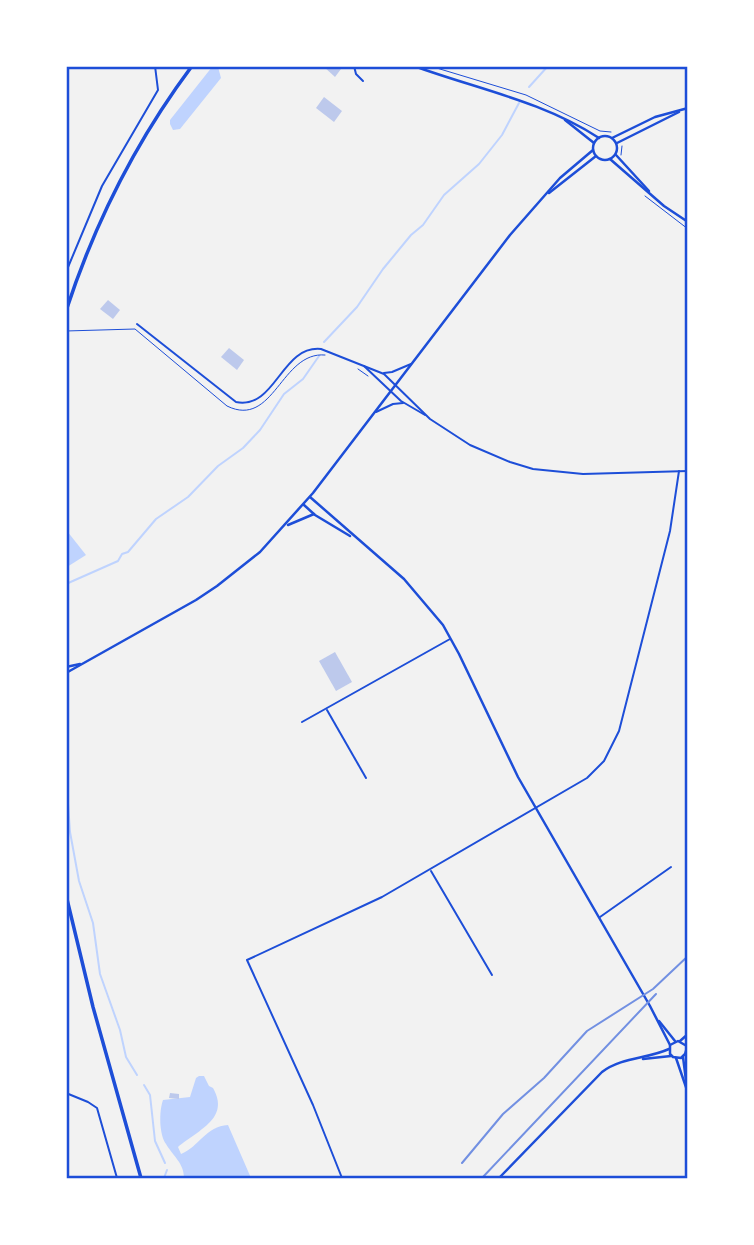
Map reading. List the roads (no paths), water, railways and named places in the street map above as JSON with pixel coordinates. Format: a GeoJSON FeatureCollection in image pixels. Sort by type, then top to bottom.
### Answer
{"type":"FeatureCollection","features":[{"type":"Feature","properties":{"kind":"main road"},"geometry":{"type":"LineString","coordinates":[[66,310],[88,249],[119,180],[147,131],[192,66]]}},
{"type":"Feature","properties":{"kind":"main road"},"geometry":{"type":"LineString","coordinates":[[66,895],[93,1007],[140,1177]]}},
{"type":"Feature","properties":{"kind":"street"},"geometry":{"type":"LineString","coordinates":[[66,272],[102,186],[158,90],[155,66]]}},
{"type":"Feature","properties":{"kind":"street"},"geometry":{"type":"LineString","coordinates":[[354,66],[356,74],[363,81]]}},
{"type":"Feature","properties":{"kind":"street"},"geometry":{"type":"LineString","coordinates":[[412,66],[523,100],[583,126],[599,138]]}},
{"type":"Feature","properties":{"kind":"street"},"geometry":{"type":"LineString","coordinates":[[612,135],[617,144],[615,155],[604,160],[596,156],[594,143],[599,138],[688,108]]}},
{"type":"Feature","properties":{"kind":"street"},"geometry":{"type":"LineString","coordinates":[[617,144],[682,110]]}},
{"type":"Feature","properties":{"kind":"street"},"geometry":{"type":"LineString","coordinates":[[556,114],[585,133],[594,143]]}},
{"type":"Feature","properties":{"kind":"street"},"geometry":{"type":"LineString","coordinates":[[66,673],[170,616],[217,586],[260,552],[304,505],[510,235],[560,178],[593,150]]}},
{"type":"Feature","properties":{"kind":"street"},"geometry":{"type":"LineString","coordinates":[[615,155],[651,194]]}},
{"type":"Feature","properties":{"kind":"street"},"geometry":{"type":"LineString","coordinates":[[544,197],[596,156]]}},
{"type":"Feature","properties":{"kind":"street"},"geometry":{"type":"LineString","coordinates":[[610,159],[688,222]]}},
{"type":"Feature","properties":{"kind":"street"},"geometry":{"type":"LineString","coordinates":[[137,324],[230,400],[240,403],[257,399],[293,358],[316,348],[383,373],[425,415]]}},
{"type":"Feature","properties":{"kind":"street"},"geometry":{"type":"LineString","coordinates":[[383,373],[393,372],[411,364]]}},
{"type":"Feature","properties":{"kind":"street"},"geometry":{"type":"LineString","coordinates":[[363,365],[404,403],[470,445],[533,469],[583,474],[688,471]]}},
{"type":"Feature","properties":{"kind":"street"},"geometry":{"type":"LineString","coordinates":[[375,413],[393,404],[404,403]]}},
{"type":"Feature","properties":{"kind":"street"},"geometry":{"type":"LineString","coordinates":[[342,1178],[313,1105],[247,960],[360,908],[431,870],[595,771],[604,761],[615,741],[670,531],[679,471]]}},
{"type":"Feature","properties":{"kind":"street"},"geometry":{"type":"LineString","coordinates":[[310,497],[404,579],[429,606],[451,638],[503,749],[654,1015],[670,1047],[671,1055]]}},
{"type":"Feature","properties":{"kind":"street"},"geometry":{"type":"LineString","coordinates":[[304,505],[355,539]]}},
{"type":"Feature","properties":{"kind":"street"},"geometry":{"type":"LineString","coordinates":[[284,527],[314,514]]}},
{"type":"Feature","properties":{"kind":"street"},"geometry":{"type":"LineString","coordinates":[[302,722],[451,638]]}},
{"type":"Feature","properties":{"kind":"street"},"geometry":{"type":"LineString","coordinates":[[66,667],[82,664]]}},
{"type":"Feature","properties":{"kind":"street"},"geometry":{"type":"LineString","coordinates":[[326,709],[366,778]]}},
{"type":"Feature","properties":{"kind":"street"},"geometry":{"type":"LineString","coordinates":[[599,918],[671,867]]}},
{"type":"Feature","properties":{"kind":"street"},"geometry":{"type":"LineString","coordinates":[[431,870],[492,975]]}},
{"type":"Feature","properties":{"kind":"street"},"geometry":{"type":"LineString","coordinates":[[654,1015],[678,1041],[687,1045],[683,1057],[688,1092]]}},
{"type":"Feature","properties":{"kind":"street"},"geometry":{"type":"LineString","coordinates":[[636,1059],[670,1047],[688,1034]]}},
{"type":"Feature","properties":{"kind":"street"},"geometry":{"type":"LineString","coordinates":[[499,1178],[594,1079],[616,1063],[671,1055],[676,1058],[683,1057]]}},
{"type":"Feature","properties":{"kind":"street"},"geometry":{"type":"LineString","coordinates":[[676,1058],[688,1092]]}},
{"type":"Feature","properties":{"kind":"street"},"geometry":{"type":"LineString","coordinates":[[66,1093],[88,1101],[97,1108],[117,1178]]}},
{"type":"Feature","properties":{"kind":"water"},"geometry":{"type":"Polygon","coordinates":[[[212,67],[218,67],[221,78],[180,129],[173,130],[170,120],[212,67]]]}},
{"type":"Feature","properties":{"kind":"water"},"geometry":{"type":"Polygon","coordinates":[[[67,531],[86,555],[66,567],[67,531]]]}},
{"type":"Feature","properties":{"kind":"water"},"geometry":{"type":"Polygon","coordinates":[[[199,1076],[204,1076],[213,1088],[218,1107],[210,1122],[178,1147],[181,1154],[214,1129],[228,1125],[251,1178],[184,1178],[180,1164],[164,1140],[160,1122],[163,1100],[190,1097],[199,1076]]]}},
{"type":"Feature","properties":{"kind":"waterway"},"geometry":{"type":"LineString","coordinates":[[529,87],[548,66]]}},
{"type":"Feature","properties":{"kind":"waterway"},"geometry":{"type":"LineString","coordinates":[[324,342],[357,307],[383,269],[411,235],[423,225],[444,195],[479,164],[502,135],[519,103]]}},
{"type":"Feature","properties":{"kind":"waterway"},"geometry":{"type":"LineString","coordinates":[[66,584],[118,561],[122,554],[128,552],[156,519],[188,497],[218,466],[243,448],[260,430],[284,394],[303,379],[319,356]]}},
{"type":"Feature","properties":{"kind":"waterway"},"geometry":{"type":"LineString","coordinates":[[66,775],[70,832],[79,881],[93,923],[100,974],[120,1030],[126,1057],[137,1075]]}},
{"type":"Feature","properties":{"kind":"waterway"},"geometry":{"type":"LineString","coordinates":[[144,1085],[150,1095],[155,1141],[165,1163]]}},
{"type":"Feature","properties":{"kind":"waterway"},"geometry":{"type":"LineString","coordinates":[[164,1178],[167,1170]]}},
{"type":"Feature","properties":{"kind":"railway"},"geometry":{"type":"LineString","coordinates":[[462,1163],[503,1114],[544,1078],[587,1031],[653,989],[688,956]]}},
{"type":"Feature","properties":{"kind":"railway"},"geometry":{"type":"LineString","coordinates":[[482,1178],[656,994]]}}]}
